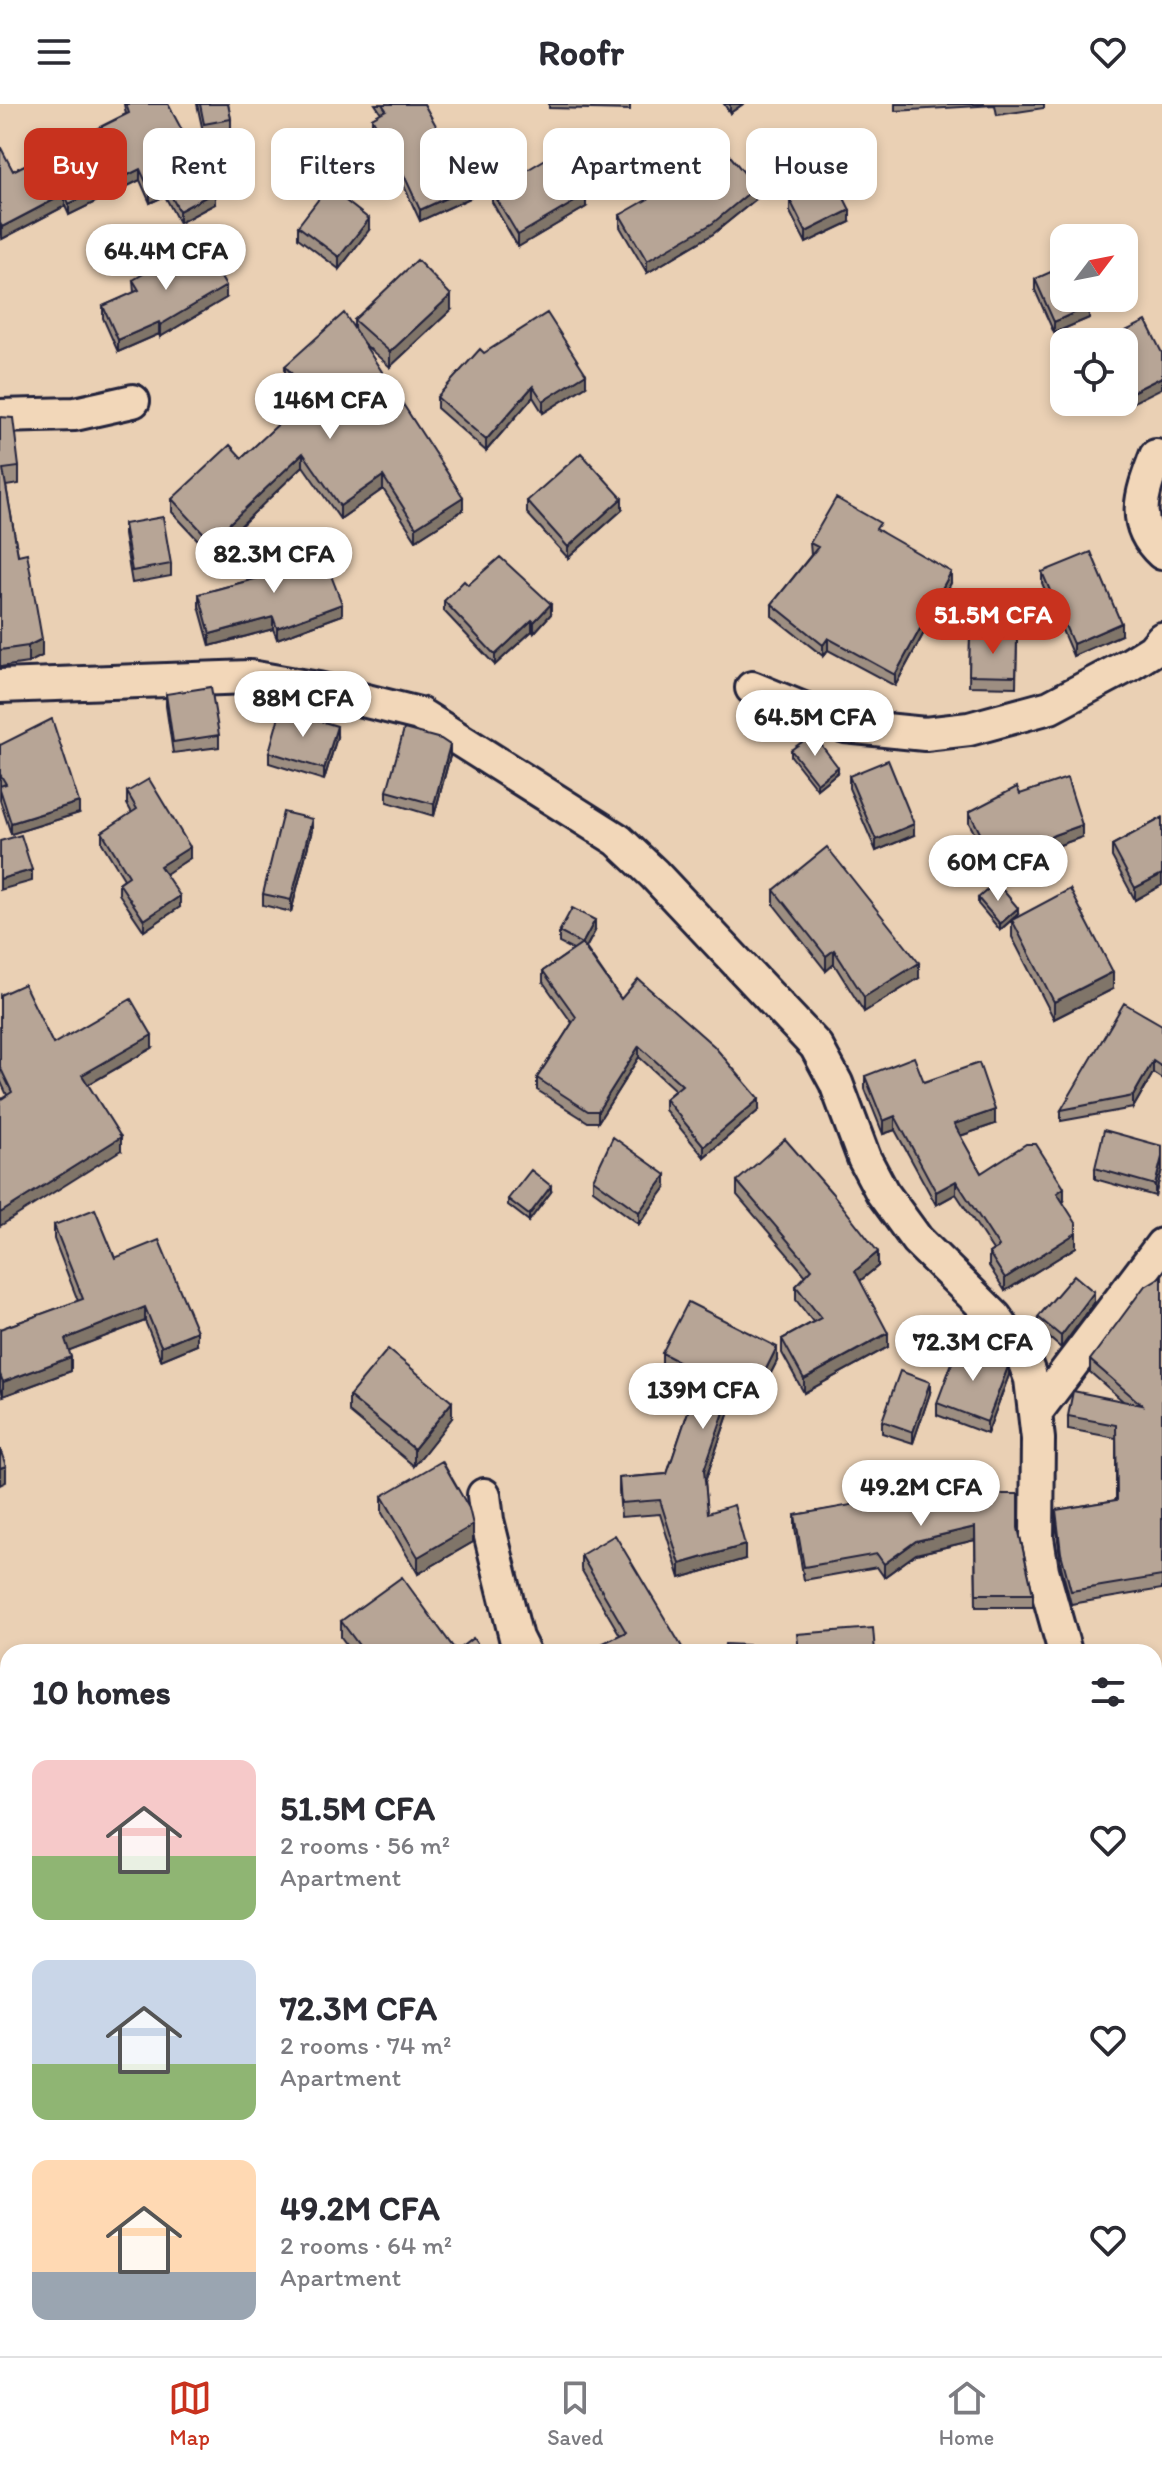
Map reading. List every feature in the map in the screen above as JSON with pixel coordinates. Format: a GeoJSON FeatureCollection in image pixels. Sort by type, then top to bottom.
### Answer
{"type":"FeatureCollection","features":[{"type":"Feature","properties":{"kind":"street"},"geometry":{"type":"LineString","coordinates":[[0,416],[75,414],[133,401]]}},
{"type":"Feature","properties":{"kind":"street"},"geometry":{"type":"LineString","coordinates":[[1156,456],[1141,498],[1143,526],[1162,553]]}},
{"type":"Feature","properties":{"kind":"street"},"geometry":{"type":"LineString","coordinates":[[752,688],[845,726],[925,734],[969,729],[1050,707],[1129,665],[1153,650],[1162,639]]}},
{"type":"Feature","properties":{"kind":"street"},"geometry":{"type":"LineString","coordinates":[[0,686],[250,677],[318,689],[419,714],[618,840],[816,1046],[836,1083],[864,1158],[882,1192],[917,1240],[995,1317],[1022,1355],[1031,1379],[1038,1439],[1037,1538],[1042,1570],[1063,1644]]}},
{"type":"Feature","properties":{"kind":"street"},"geometry":{"type":"LineString","coordinates":[[1035,1413],[1162,1245]]}},
{"type":"Feature","properties":{"kind":"street"},"geometry":{"type":"LineString","coordinates":[[484,1495],[487,1520],[519,1644]]}},
{"type":"Feature","properties":{"kind":"building"},"geometry":{"type":"Polygon","coordinates":[[[126,104],[168,104],[181,128],[143,128],[143,176],[140,169],[127,175],[127,128],[99,128],[129,113],[126,104]]]}},
{"type":"Feature","properties":{"kind":"building"},"geometry":{"type":"Polygon","coordinates":[[[200,104],[228,104],[231,119],[204,124],[200,104]]]}},
{"type":"Feature","properties":{"kind":"building"},"geometry":{"type":"Polygon","coordinates":[[[382,104],[424,104],[437,128],[420,128],[420,200],[442,200],[420,210],[404,175],[404,128],[378,128],[372,118],[386,110],[382,104]]]}},
{"type":"Feature","properties":{"kind":"building"},"geometry":{"type":"Polygon","coordinates":[[[1,148],[13,171],[24,166],[24,200],[54,200],[2,227],[1,148]]]}},
{"type":"Feature","properties":{"kind":"building"},"geometry":{"type":"Polygon","coordinates":[[[730,156],[746,175],[746,195],[713,223],[647,261],[620,215],[646,200],[730,200],[730,156]]]}},
{"type":"Feature","properties":{"kind":"building"},"geometry":{"type":"Polygon","coordinates":[[[543,161],[543,200],[578,200],[518,235],[497,200],[527,200],[527,170],[543,161]]]}},
{"type":"Feature","properties":{"kind":"building"},"geometry":{"type":"Polygon","coordinates":[[[173,200],[200,200],[179,211],[173,200]]]}},
{"type":"Feature","properties":{"kind":"building"},"geometry":{"type":"Polygon","coordinates":[[[318,200],[345,200],[369,219],[339,257],[298,226],[318,200]]]}},
{"type":"Feature","properties":{"kind":"building"},"geometry":{"type":"Polygon","coordinates":[[[790,200],[845,200],[850,210],[806,232],[790,200]]]}},
{"type":"Feature","properties":{"kind":"building"},"geometry":{"type":"Polygon","coordinates":[[[199,241],[226,286],[160,325],[159,322],[118,340],[103,306],[139,290],[133,280],[199,241]]]}},
{"type":"Feature","properties":{"kind":"building"},"geometry":{"type":"Polygon","coordinates":[[[417,260],[451,295],[390,352],[354,320],[417,260]]]}},
{"type":"Feature","properties":{"kind":"building"},"geometry":{"type":"Polygon","coordinates":[[[1050,272],[1050,312],[1076,312],[1054,322],[1035,279],[1050,272]]]}},
{"type":"Feature","properties":{"kind":"building"},"geometry":{"type":"Polygon","coordinates":[[[344,313],[463,497],[416,527],[383,476],[340,506],[303,453],[211,541],[172,499],[230,445],[242,458],[310,395],[285,366],[344,313]]]}},
{"type":"Feature","properties":{"kind":"building"},"geometry":{"type":"Polygon","coordinates":[[[547,313],[586,374],[543,401],[533,386],[486,440],[437,397],[480,349],[484,353],[547,313]]]}},
{"type":"Feature","properties":{"kind":"building"},"geometry":{"type":"Polygon","coordinates":[[[1146,321],[1162,353],[1162,377],[1138,389],[1138,328],[1132,328],[1146,321]]]}},
{"type":"Feature","properties":{"kind":"building"},"geometry":{"type":"Polygon","coordinates":[[[0,417],[13,418],[19,467],[3,469],[18,555],[27,553],[42,639],[28,646],[0,650],[0,417]]]}},
{"type":"Feature","properties":{"kind":"building"},"geometry":{"type":"Polygon","coordinates":[[[581,453],[622,498],[568,547],[527,501],[581,453]]]}},
{"type":"Feature","properties":{"kind":"building"},"geometry":{"type":"Polygon","coordinates":[[[836,498],[880,523],[876,529],[951,572],[895,675],[828,638],[823,645],[772,604],[818,547],[810,543],[836,498]]]}},
{"type":"Feature","properties":{"kind":"building"},"geometry":{"type":"Polygon","coordinates":[[[163,517],[171,564],[132,571],[124,524],[163,517]]]}},
{"type":"Feature","properties":{"kind":"building"},"geometry":{"type":"Polygon","coordinates":[[[320,547],[342,604],[277,628],[273,617],[210,634],[199,594],[258,578],[255,571],[320,547]]]}},
{"type":"Feature","properties":{"kind":"building"},"geometry":{"type":"Polygon","coordinates":[[[1091,552],[1121,623],[1073,644],[1042,572],[1091,552]]]}},
{"type":"Feature","properties":{"kind":"building"},"geometry":{"type":"Polygon","coordinates":[[[500,557],[551,604],[495,655],[444,601],[464,581],[468,585],[500,557]]]}},
{"type":"Feature","properties":{"kind":"building"},"geometry":{"type":"Polygon","coordinates":[[[970,637],[1017,638],[1016,676],[969,675],[970,637]]]}},
{"type":"Feature","properties":{"kind":"building"},"geometry":{"type":"Polygon","coordinates":[[[211,687],[219,735],[173,742],[166,694],[211,687]]]}},
{"type":"Feature","properties":{"kind":"building"},"geometry":{"type":"Polygon","coordinates":[[[281,709],[337,726],[324,769],[269,752],[281,709]]]}},
{"type":"Feature","properties":{"kind":"building"},"geometry":{"type":"Polygon","coordinates":[[[52,719],[79,802],[11,823],[0,789],[6,784],[0,774],[0,745],[52,719]]]}},
{"type":"Feature","properties":{"kind":"building"},"geometry":{"type":"Polygon","coordinates":[[[404,729],[441,739],[450,745],[434,804],[387,791],[404,729]]]}},
{"type":"Feature","properties":{"kind":"building"},"geometry":{"type":"Polygon","coordinates":[[[813,734],[838,767],[817,783],[791,750],[813,734]]]}},
{"type":"Feature","properties":{"kind":"building"},"geometry":{"type":"Polygon","coordinates":[[[888,760],[914,824],[876,840],[849,776],[888,760]]]}},
{"type":"Feature","properties":{"kind":"building"},"geometry":{"type":"Polygon","coordinates":[[[1067,778],[1082,825],[1054,835],[997,865],[969,812],[1017,787],[1020,794],[1067,778]]]}},
{"type":"Feature","properties":{"kind":"building"},"geometry":{"type":"Polygon","coordinates":[[[149,779],[190,847],[160,866],[180,896],[144,920],[119,883],[129,876],[102,832],[137,809],[127,792],[149,779]]]}},
{"type":"Feature","properties":{"kind":"building"},"geometry":{"type":"Polygon","coordinates":[[[283,812],[312,819],[291,900],[263,894],[283,812]]]}},
{"type":"Feature","properties":{"kind":"building"},"geometry":{"type":"Polygon","coordinates":[[[1162,818],[1162,874],[1135,888],[1112,845],[1162,818]]]}},
{"type":"Feature","properties":{"kind":"building"},"geometry":{"type":"Polygon","coordinates":[[[21,835],[32,870],[0,879],[0,841],[21,835]]]}},
{"type":"Feature","properties":{"kind":"building"},"geometry":{"type":"Polygon","coordinates":[[[827,847],[919,963],[864,997],[834,950],[826,956],[774,890],[827,847]]]}},
{"type":"Feature","properties":{"kind":"building"},"geometry":{"type":"Polygon","coordinates":[[[996,882],[1018,908],[1000,924],[978,898],[996,882]]]}},
{"type":"Feature","properties":{"kind":"building"},"geometry":{"type":"Polygon","coordinates":[[[1070,889],[1113,972],[1054,1002],[1012,920],[1070,889]]]}},
{"type":"Feature","properties":{"kind":"building"},"geometry":{"type":"Polygon","coordinates":[[[572,908],[595,920],[582,944],[559,932],[572,908]]]}},
{"type":"Feature","properties":{"kind":"building"},"geometry":{"type":"Polygon","coordinates":[[[582,944],[621,999],[638,979],[714,1046],[759,1099],[704,1146],[665,1099],[682,1085],[639,1046],[598,1111],[588,1111],[537,1078],[576,1017],[543,971],[582,944]]]}},
{"type":"Feature","properties":{"kind":"building"},"geometry":{"type":"Polygon","coordinates":[[[24,984],[53,1044],[131,999],[152,1035],[82,1075],[121,1137],[0,1213],[0,1100],[12,1092],[0,1067],[0,995],[24,984]]]}},
{"type":"Feature","properties":{"kind":"building"},"geometry":{"type":"Polygon","coordinates":[[[1124,1003],[1162,1025],[1162,1067],[1153,1061],[1133,1096],[1061,1110],[1124,1003]]]}},
{"type":"Feature","properties":{"kind":"building"},"geometry":{"type":"Polygon","coordinates":[[[914,1057],[924,1082],[979,1063],[995,1110],[954,1124],[981,1173],[1026,1144],[1036,1144],[1064,1188],[1057,1193],[1076,1223],[1076,1233],[1005,1278],[989,1253],[999,1247],[956,1181],[936,1192],[895,1116],[883,1121],[865,1076],[914,1057]]]}},
{"type":"Feature","properties":{"kind":"building"},"geometry":{"type":"Polygon","coordinates":[[[1104,1130],[1162,1146],[1155,1185],[1095,1168],[1104,1130]]]}},
{"type":"Feature","properties":{"kind":"building"},"geometry":{"type":"Polygon","coordinates":[[[613,1137],[666,1175],[639,1212],[593,1179],[613,1137]]]}},
{"type":"Feature","properties":{"kind":"building"},"geometry":{"type":"Polygon","coordinates":[[[785,1139],[878,1252],[855,1271],[888,1333],[804,1379],[782,1339],[821,1318],[796,1286],[812,1269],[737,1181],[785,1139]]]}},
{"type":"Feature","properties":{"kind":"building"},"geometry":{"type":"Polygon","coordinates":[[[531,1170],[551,1186],[529,1215],[508,1199],[531,1170]]]}},
{"type":"Feature","properties":{"kind":"building"},"geometry":{"type":"Polygon","coordinates":[[[95,1209],[115,1258],[159,1240],[197,1331],[161,1346],[145,1307],[65,1339],[71,1357],[3,1382],[0,1374],[0,1329],[83,1299],[54,1225],[95,1209]]]}},
{"type":"Feature","properties":{"kind":"building"},"geometry":{"type":"Polygon","coordinates":[[[1074,1275],[1094,1292],[1061,1336],[1038,1317],[1074,1275]]]}},
{"type":"Feature","properties":{"kind":"building"},"geometry":{"type":"Polygon","coordinates":[[[1162,1276],[1162,1576],[1071,1591],[1061,1553],[1056,1510],[1117,1500],[1116,1425],[1068,1416],[1073,1391],[1142,1405],[1090,1360],[1144,1287],[1162,1276]]]}},
{"type":"Feature","properties":{"kind":"building"},"geometry":{"type":"Polygon","coordinates":[[[688,1302],[777,1347],[751,1399],[732,1389],[704,1470],[708,1513],[734,1505],[745,1545],[680,1564],[660,1500],[621,1503],[619,1478],[667,1474],[701,1373],[662,1353],[688,1302]]]}},
{"type":"Feature","properties":{"kind":"building"},"geometry":{"type":"Polygon","coordinates":[[[959,1344],[1009,1364],[987,1422],[937,1403],[959,1344]]]}},
{"type":"Feature","properties":{"kind":"building"},"geometry":{"type":"Polygon","coordinates":[[[388,1349],[452,1402],[414,1449],[349,1396],[388,1349]]]}},
{"type":"Feature","properties":{"kind":"building"},"geometry":{"type":"Polygon","coordinates":[[[900,1371],[930,1382],[913,1432],[882,1421],[900,1371]]]}},
{"type":"Feature","properties":{"kind":"building"},"geometry":{"type":"Polygon","coordinates":[[[0,1449],[6,1466],[0,1468],[0,1449]]]}},
{"type":"Feature","properties":{"kind":"building"},"geometry":{"type":"Polygon","coordinates":[[[442,1461],[469,1508],[473,1525],[418,1557],[382,1496],[442,1461]]]}},
{"type":"Feature","properties":{"kind":"building"},"geometry":{"type":"Polygon","coordinates":[[[915,1470],[915,1476],[941,1470],[946,1494],[1018,1494],[1018,1528],[1033,1594],[976,1594],[975,1527],[916,1541],[884,1564],[877,1554],[804,1567],[795,1515],[868,1502],[865,1475],[915,1470]]]}},
{"type":"Feature","properties":{"kind":"building"},"geometry":{"type":"Polygon","coordinates":[[[615,1535],[680,1644],[601,1644],[626,1632],[581,1555],[615,1535]]]}},
{"type":"Feature","properties":{"kind":"building"},"geometry":{"type":"Polygon","coordinates":[[[402,1577],[451,1644],[358,1644],[341,1621],[402,1577]]]}},
{"type":"Feature","properties":{"kind":"building"},"geometry":{"type":"Polygon","coordinates":[[[873,1628],[874,1644],[798,1644],[797,1634],[873,1628]]]}}]}
